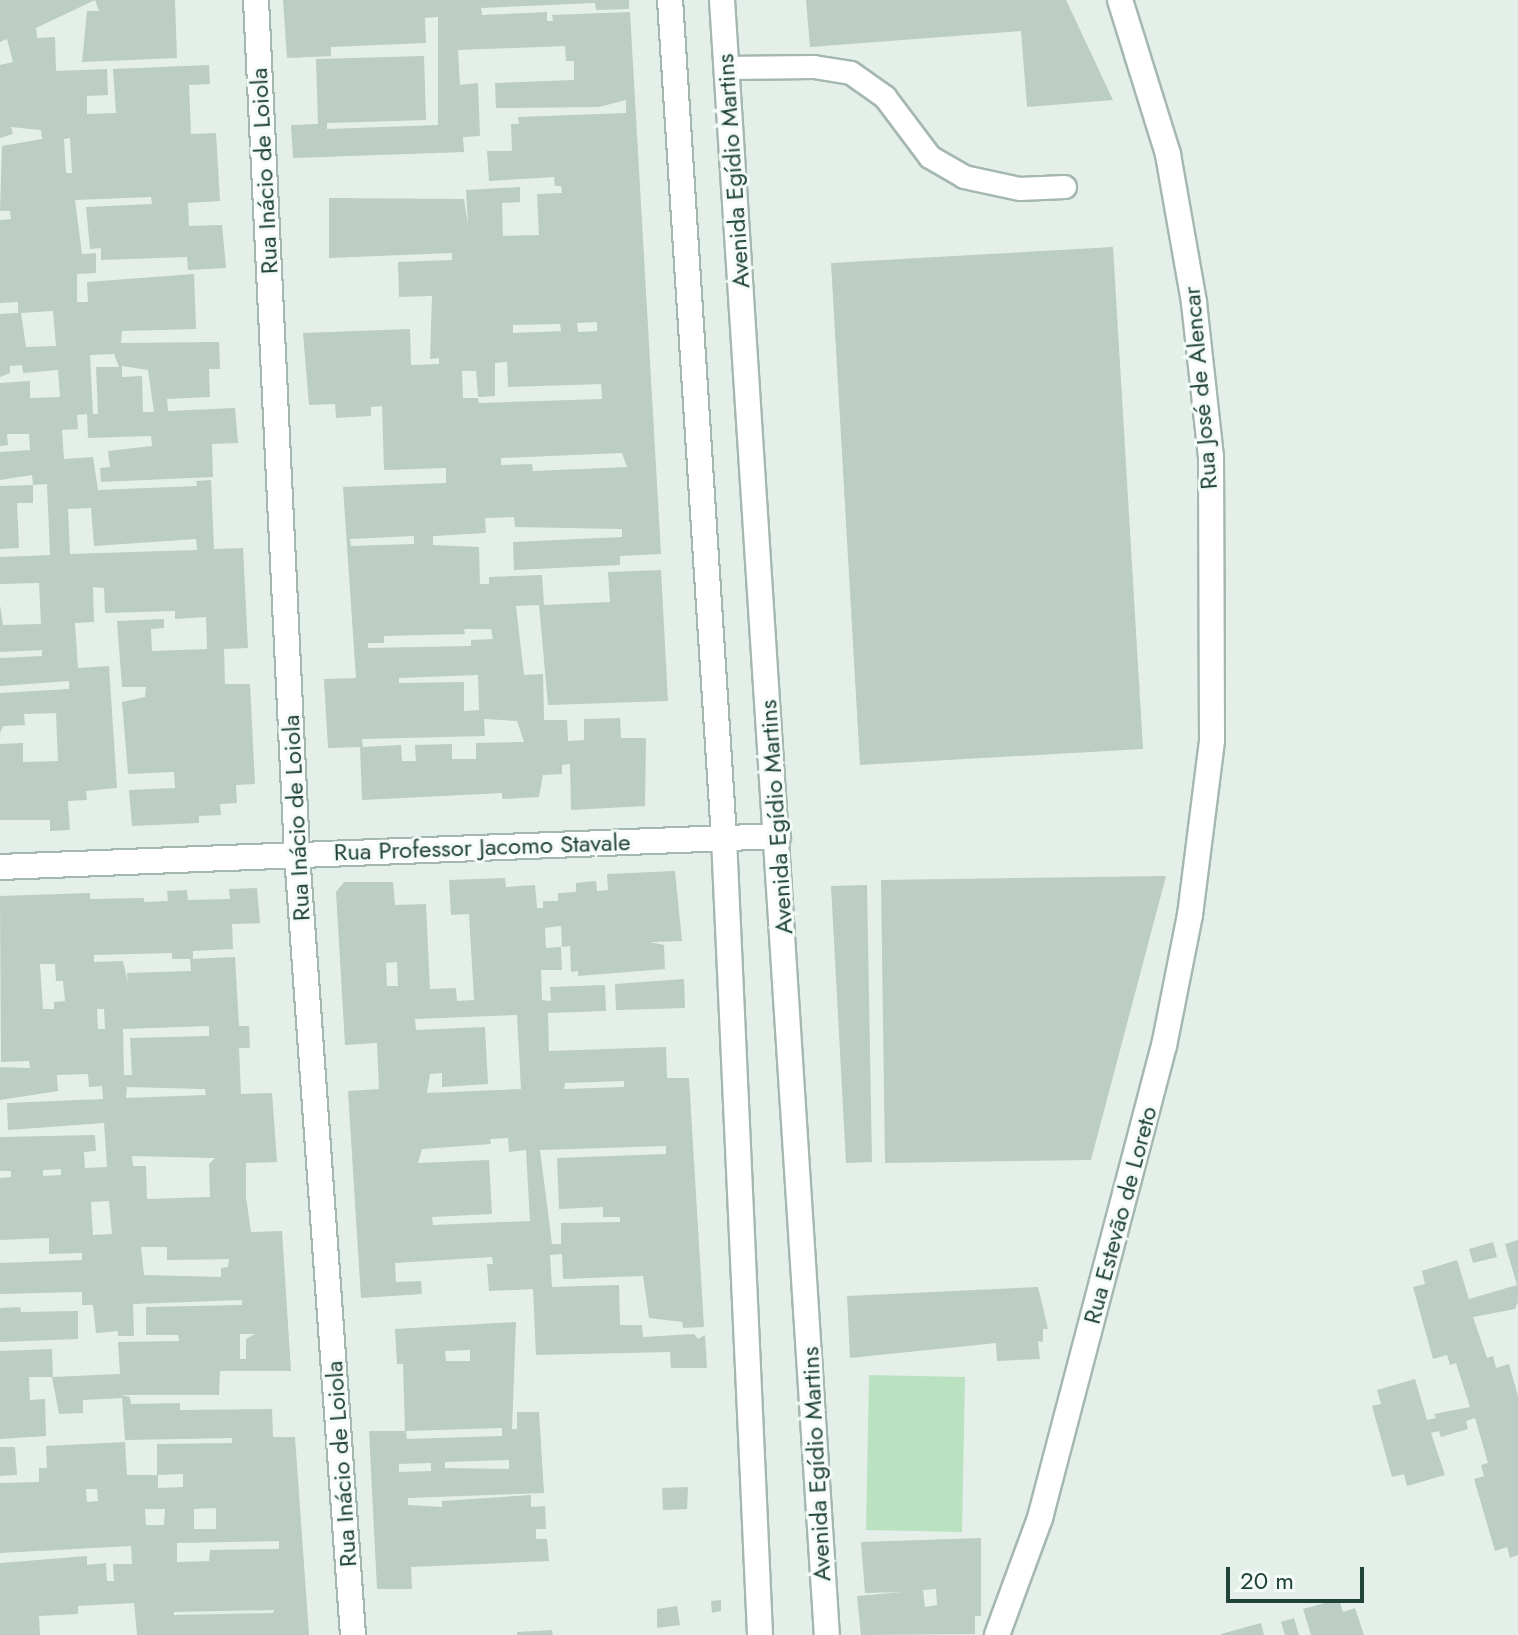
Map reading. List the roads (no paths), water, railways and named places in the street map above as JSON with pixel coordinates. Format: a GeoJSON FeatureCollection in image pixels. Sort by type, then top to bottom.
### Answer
{"type":"FeatureCollection","features":[{"type":"Feature","properties":{"kind":"street","name":"Rua Inácio de Loiola"},"geometry":{"type":"LineString","coordinates":[[256,0],[297,854],[353,1635]]}},
{"type":"Feature","properties":{"kind":"street"},"geometry":{"type":"LineString","coordinates":[[670,0],[724,838],[760,1635]]}},
{"type":"Feature","properties":{"kind":"street","name":"Avenida Egídio Martins"},"geometry":{"type":"LineString","coordinates":[[722,0],[827,1635]]}},
{"type":"Feature","properties":{"kind":"street","name":"Rua José de Alencar"},"geometry":{"type":"LineString","coordinates":[[1120,0],[1168,154],[1194,302],[1211,457],[1208,786]]}},
{"type":"Feature","properties":{"kind":"street","name":"Rua Estevão de Loreto"},"geometry":{"type":"LineString","coordinates":[[997,1635],[1040,1518],[1164,1046],[1208,786]]}},
{"type":"Feature","properties":{"kind":"street","name":"Rua Professor Jacomo Stavale"},"geometry":{"type":"LineString","coordinates":[[0,867],[778,836]]}},
{"type":"Feature","properties":{"kind":"lane"},"geometry":{"type":"LineString","coordinates":[[726,68],[814,67],[851,73],[885,97],[930,157],[964,177],[1020,189],[1065,187]]}}]}
